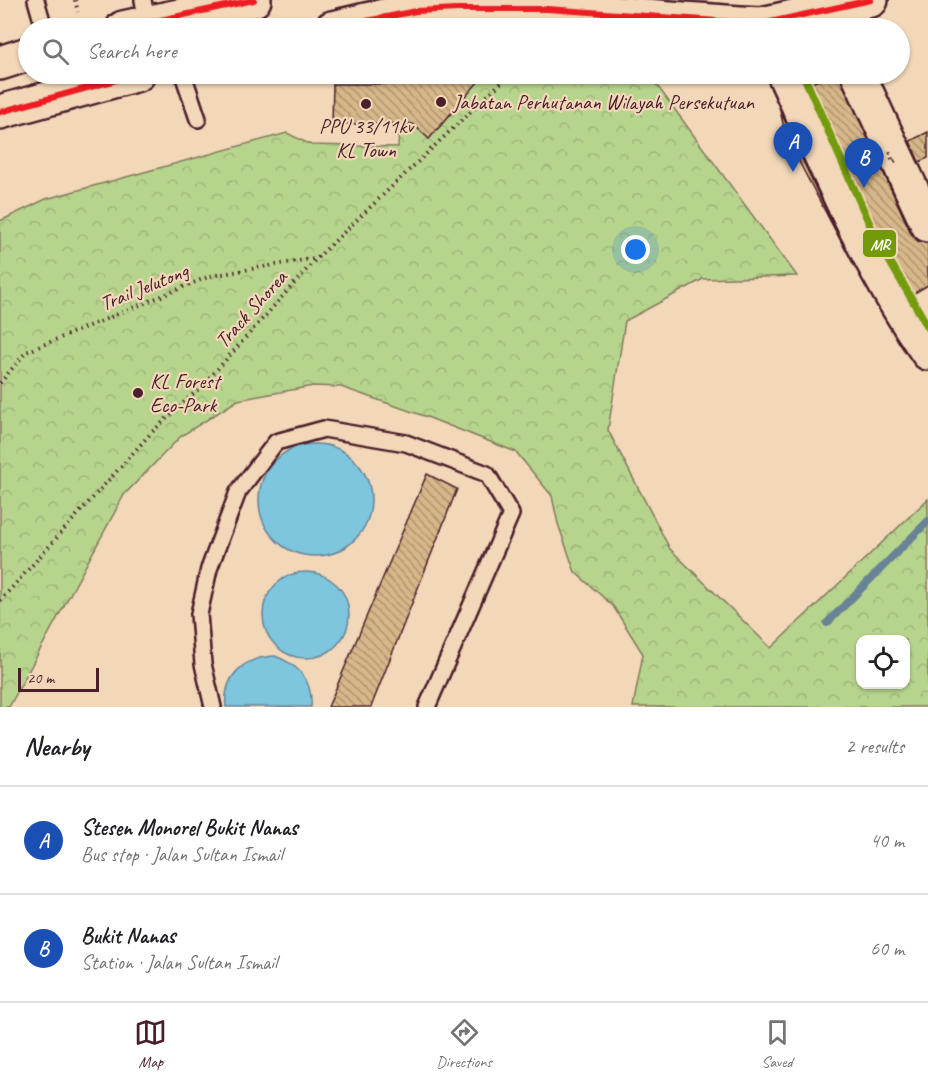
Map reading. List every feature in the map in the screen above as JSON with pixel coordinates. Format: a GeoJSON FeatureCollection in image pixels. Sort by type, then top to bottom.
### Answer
{"type":"FeatureCollection","features":[{"type":"Feature","properties":{"kind":"street"},"geometry":{"type":"LineString","coordinates":[[138,17],[254,0]]}},
{"type":"Feature","properties":{"kind":"street"},"geometry":{"type":"LineString","coordinates":[[381,18],[416,11],[458,9],[547,9],[758,17],[831,12],[871,0]]}},
{"type":"Feature","properties":{"kind":"street"},"geometry":{"type":"LineString","coordinates":[[0,63],[18,57]]}},
{"type":"Feature","properties":{"kind":"street"},"geometry":{"type":"LineString","coordinates":[[0,112],[102,84]]}},
{"type":"Feature","properties":{"kind":"street"},"geometry":{"type":"LineString","coordinates":[[788,84],[879,272],[928,353]]}},
{"type":"Feature","properties":{"kind":"street"},"geometry":{"type":"LineString","coordinates":[[863,84],[928,225]]}},
{"type":"Feature","properties":{"kind":"lane"},"geometry":{"type":"LineString","coordinates":[[36,0],[41,18]]}},
{"type":"Feature","properties":{"kind":"lane"},"geometry":{"type":"LineString","coordinates":[[186,84],[198,119]]}},
{"type":"Feature","properties":{"kind":"lane"},"geometry":{"type":"LineString","coordinates":[[213,707],[203,663],[199,614],[209,570],[238,492],[276,442],[324,429],[406,443],[487,474],[512,514],[428,707]]}},
{"type":"Feature","properties":{"kind":"path"},"geometry":{"type":"LineString","coordinates":[[75,0],[78,12]]}},
{"type":"Feature","properties":{"kind":"path","name":"Track Shorea"},"geometry":{"type":"LineString","coordinates":[[0,601],[151,433],[205,383],[317,258],[500,84]]}},
{"type":"Feature","properties":{"kind":"path"},"geometry":{"type":"LineString","coordinates":[[856,168],[890,153],[893,162],[899,158]]}},
{"type":"Feature","properties":{"kind":"path","name":"Trail Jelutong"},"geometry":{"type":"LineString","coordinates":[[0,383],[26,352],[210,276],[317,258]]}},
{"type":"Feature","properties":{"kind":"green space","name":"KL Forest Eco-Park"},"geometry":{"type":"Polygon","coordinates":[[[401,84],[656,84],[797,276],[703,279],[625,321],[608,430],[670,549],[771,648],[928,499],[928,707],[633,707],[643,654],[613,606],[575,572],[558,524],[552,496],[516,452],[427,417],[341,387],[313,386],[238,400],[181,436],[124,495],[9,707],[0,707],[0,221],[46,199],[287,133],[311,145],[398,147],[401,84]]]}},
{"type":"Feature","properties":{"kind":"water"},"geometry":{"type":"Polygon","coordinates":[[[315,444],[336,449],[354,461],[366,479],[371,500],[366,521],[354,539],[336,551],[315,556],[294,551],[276,539],[264,521],[259,500],[264,479],[276,461],[294,449],[315,444]]]}},
{"type":"Feature","properties":{"kind":"water"},"geometry":{"type":"Polygon","coordinates":[[[306,572],[330,579],[342,591],[349,615],[342,639],[330,651],[306,658],[282,651],[270,639],[263,615],[270,591],[282,579],[306,572]]]}},
{"type":"Feature","properties":{"kind":"water"},"geometry":{"type":"Polygon","coordinates":[[[275,656],[291,664],[303,675],[310,689],[311,707],[226,707],[228,686],[238,670],[254,660],[275,656]]]}},
{"type":"Feature","properties":{"kind":"building"},"geometry":{"type":"Polygon","coordinates":[[[333,84],[476,84],[429,139],[413,124],[332,124],[333,84]]]}},
{"type":"Feature","properties":{"kind":"building"},"geometry":{"type":"Polygon","coordinates":[[[809,84],[844,84],[911,233],[918,241],[928,243],[928,285],[913,294],[866,208],[809,84]]]}},
{"type":"Feature","properties":{"kind":"building"},"geometry":{"type":"Polygon","coordinates":[[[780,110],[816,189],[846,251],[786,137],[780,110]]]}},
{"type":"Feature","properties":{"kind":"building"},"geometry":{"type":"Polygon","coordinates":[[[928,132],[928,158],[919,162],[910,141],[928,132]]]}},
{"type":"Feature","properties":{"kind":"building"},"geometry":{"type":"Polygon","coordinates":[[[427,474],[457,489],[371,707],[328,707],[427,474]]]}},
{"type":"Feature","properties":{"kind":"waterway"},"geometry":{"type":"LineString","coordinates":[[827,623],[928,521]]}},
{"type":"Feature","properties":{"kind":"transit line"},"geometry":{"type":"LineString","coordinates":[[170,18],[254,0]]}},
{"type":"Feature","properties":{"kind":"transit line"},"geometry":{"type":"LineString","coordinates":[[788,18],[871,0]]}},
{"type":"Feature","properties":{"kind":"transit line"},"geometry":{"type":"LineString","coordinates":[[381,18],[416,11],[458,9],[547,9],[675,18]]}},
{"type":"Feature","properties":{"kind":"transit line"},"geometry":{"type":"LineString","coordinates":[[0,112],[102,84]]}},
{"type":"Feature","properties":{"kind":"transit line","name":"MR"},"geometry":{"type":"LineString","coordinates":[[807,84],[875,236],[928,327]]}},
{"type":"Feature","properties":{"kind":"place","name":"Jabatan Perhutanan Wilayah Persekutuan"},"geometry":{"type":"Point","coordinates":[441,102]}},
{"type":"Feature","properties":{"kind":"place","name":"PPU 33/11kv KL Town"},"geometry":{"type":"Point","coordinates":[366,104]}},
{"type":"Feature","properties":{"kind":"place","name":"Stesen Monorel Bukit Nanas"},"geometry":{"type":"Point","coordinates":[793,172]}},
{"type":"Feature","properties":{"kind":"place","name":"Bukit Nanas"},"geometry":{"type":"Point","coordinates":[864,188]}},
{"type":"Feature","properties":{"kind":"place","name":"KL Forest Eco-Park"},"geometry":{"type":"Point","coordinates":[138,393]}}]}
